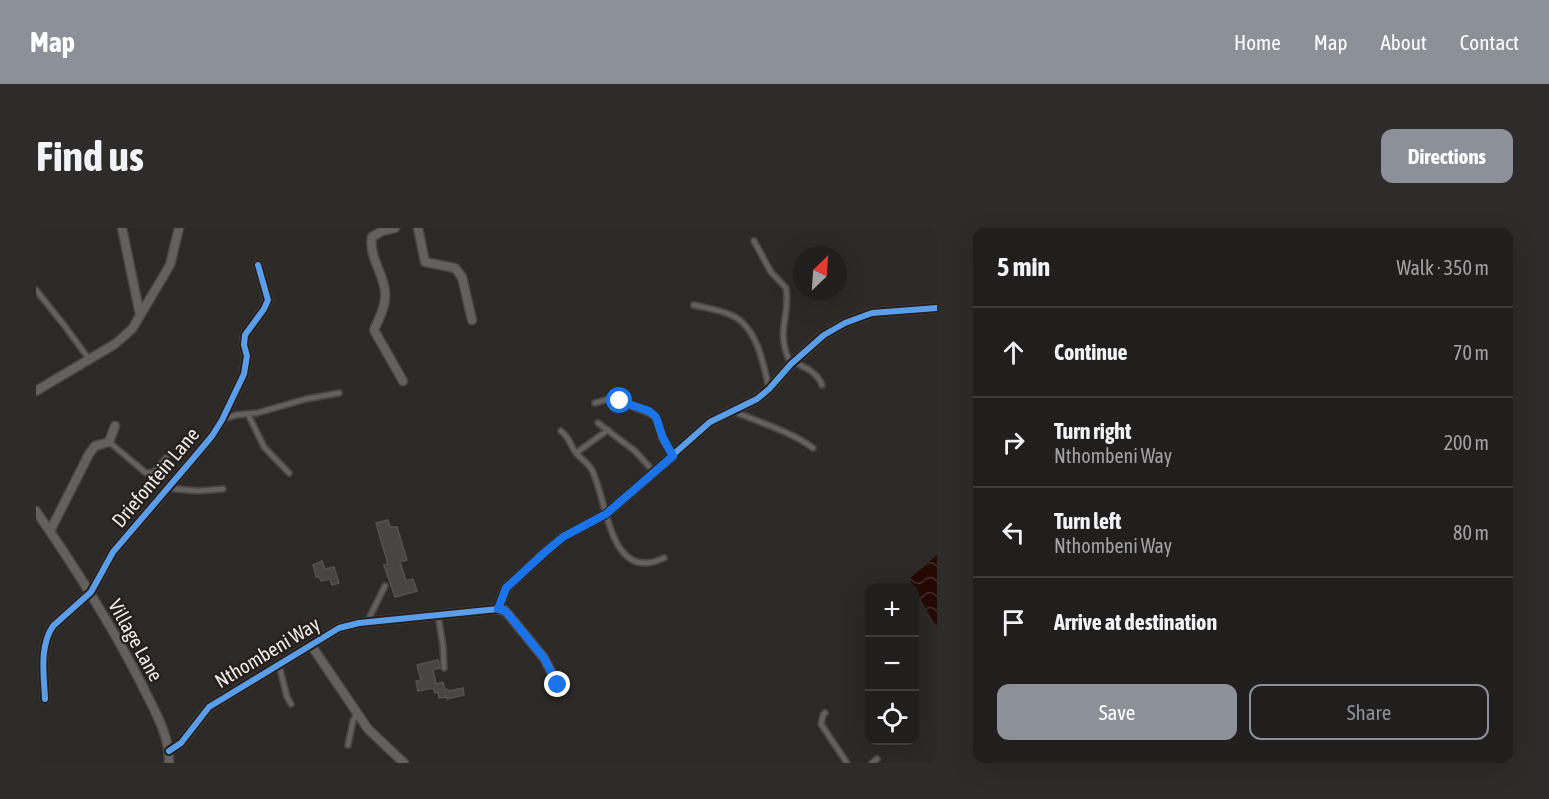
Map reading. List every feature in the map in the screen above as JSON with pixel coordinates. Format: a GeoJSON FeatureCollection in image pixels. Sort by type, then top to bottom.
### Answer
{"type":"FeatureCollection","features":[{"type":"Feature","properties":{"kind":"street"},"geometry":{"type":"LineString","coordinates":[[122,228],[130,256],[140,315]]}},
{"type":"Feature","properties":{"kind":"street"},"geometry":{"type":"LineString","coordinates":[[36,391],[124,337],[170,265],[179,228]]}},
{"type":"Feature","properties":{"kind":"street"},"geometry":{"type":"LineString","coordinates":[[395,228],[382,231],[372,237],[370,246],[384,288],[385,299],[375,330],[403,381]]}},
{"type":"Feature","properties":{"kind":"street"},"geometry":{"type":"LineString","coordinates":[[418,228],[425,262],[455,268],[462,277],[472,320]]}},
{"type":"Feature","properties":{"kind":"street","name":"Driefontein Lane"},"geometry":{"type":"LineString","coordinates":[[45,699],[44,652],[53,626],[91,592],[113,552],[212,436],[222,420],[244,374],[247,356],[244,345],[245,335],[268,300],[258,265]]}},
{"type":"Feature","properties":{"kind":"street"},"geometry":{"type":"LineString","coordinates":[[558,685],[544,658],[508,614],[498,609],[506,588],[563,537],[606,514],[710,422],[757,399],[792,363],[824,335],[861,315],[892,310],[937,308]]}},
{"type":"Feature","properties":{"kind":"street"},"geometry":{"type":"LineString","coordinates":[[50,531],[92,449],[109,442],[115,426]]}},
{"type":"Feature","properties":{"kind":"street","name":"Village Lane"},"geometry":{"type":"LineString","coordinates":[[36,511],[110,624],[162,728],[169,751],[169,763]]}},
{"type":"Feature","properties":{"kind":"street","name":"Nthombeni Way"},"geometry":{"type":"LineString","coordinates":[[169,751],[181,743],[209,707],[339,628],[367,622],[498,609]]}},
{"type":"Feature","properties":{"kind":"street"},"geometry":{"type":"LineString","coordinates":[[311,645],[369,729],[404,763]]}},
{"type":"Feature","properties":{"kind":"lane"},"geometry":{"type":"LineString","coordinates":[[754,241],[771,272],[786,288],[782,334],[784,346],[792,363],[805,367],[817,375],[822,385]]}},
{"type":"Feature","properties":{"kind":"lane"},"geometry":{"type":"LineString","coordinates":[[36,290],[89,360]]}},
{"type":"Feature","properties":{"kind":"lane"},"geometry":{"type":"LineString","coordinates":[[694,305],[732,315],[745,326],[762,357],[769,389]]}},
{"type":"Feature","properties":{"kind":"lane"},"geometry":{"type":"LineString","coordinates":[[222,420],[339,393]]}},
{"type":"Feature","properties":{"kind":"lane"},"geometry":{"type":"LineString","coordinates":[[595,403],[612,398],[653,415],[673,456]]}},
{"type":"Feature","properties":{"kind":"lane"},"geometry":{"type":"LineString","coordinates":[[733,411],[796,436],[813,448]]}},
{"type":"Feature","properties":{"kind":"lane"},"geometry":{"type":"LineString","coordinates":[[248,414],[264,447],[289,473]]}},
{"type":"Feature","properties":{"kind":"lane"},"geometry":{"type":"LineString","coordinates":[[598,423],[635,452],[654,472]]}},
{"type":"Feature","properties":{"kind":"lane"},"geometry":{"type":"LineString","coordinates":[[576,453],[608,430]]}},
{"type":"Feature","properties":{"kind":"lane"},"geometry":{"type":"LineString","coordinates":[[561,431],[569,437],[576,453],[592,471],[614,538],[626,556],[645,565],[664,558]]}},
{"type":"Feature","properties":{"kind":"lane"},"geometry":{"type":"LineString","coordinates":[[109,442],[146,473],[154,472],[166,458]]}},
{"type":"Feature","properties":{"kind":"lane"},"geometry":{"type":"LineString","coordinates":[[167,488],[197,491],[223,489]]}},
{"type":"Feature","properties":{"kind":"lane"},"geometry":{"type":"LineString","coordinates":[[367,622],[385,586]]}},
{"type":"Feature","properties":{"kind":"lane"},"geometry":{"type":"LineString","coordinates":[[438,615],[444,668]]}},
{"type":"Feature","properties":{"kind":"lane"},"geometry":{"type":"LineString","coordinates":[[279,665],[291,704]]}},
{"type":"Feature","properties":{"kind":"lane"},"geometry":{"type":"LineString","coordinates":[[348,745],[351,727],[357,713]]}},
{"type":"Feature","properties":{"kind":"lane"},"geometry":{"type":"LineString","coordinates":[[825,713],[821,719],[823,728],[847,763]]}},
{"type":"Feature","properties":{"kind":"lane"},"geometry":{"type":"LineString","coordinates":[[872,763],[877,759]]}},
{"type":"Feature","properties":{"kind":"water"},"geometry":{"type":"Polygon","coordinates":[[[937,555],[937,628],[919,596],[919,583],[911,583],[909,579],[937,555]]]}},
{"type":"Feature","properties":{"kind":"building"},"geometry":{"type":"Polygon","coordinates":[[[388,520],[390,527],[397,527],[407,560],[400,562],[406,581],[413,579],[417,591],[395,597],[384,565],[388,564],[376,523],[388,520]]]}},
{"type":"Feature","properties":{"kind":"building"},"geometry":{"type":"Polygon","coordinates":[[[322,561],[325,569],[334,567],[339,583],[332,585],[330,579],[321,581],[319,577],[316,577],[313,565],[322,561]]]}},
{"type":"Feature","properties":{"kind":"building"},"geometry":{"type":"Polygon","coordinates":[[[438,660],[440,668],[433,670],[436,684],[443,682],[445,689],[450,691],[463,688],[464,695],[447,699],[447,697],[439,698],[438,692],[435,693],[433,688],[418,691],[416,681],[421,680],[417,665],[438,660]]]}},
{"type":"Feature","properties":{"kind":"cycle path"},"geometry":{"type":"LineString","coordinates":[[45,699],[44,652],[53,626],[91,592],[113,552],[212,436],[222,420],[244,374],[247,356],[244,345],[245,335],[268,300],[258,265]]}},
{"type":"Feature","properties":{"kind":"cycle path"},"geometry":{"type":"LineString","coordinates":[[169,751],[181,743],[209,707],[339,628],[359,623],[498,609],[504,592],[510,584],[563,537],[606,514],[710,422],[757,399],[791,364],[824,335],[845,323],[872,313],[937,308]]}},
{"type":"Feature","properties":{"kind":"route"},"geometry":{"type":"LineString","coordinates":[[558,685],[544,658],[508,614],[498,609],[506,588],[544,553],[563,537],[606,514],[673,456],[663,438],[656,417],[649,411],[620,401]]}}]}
